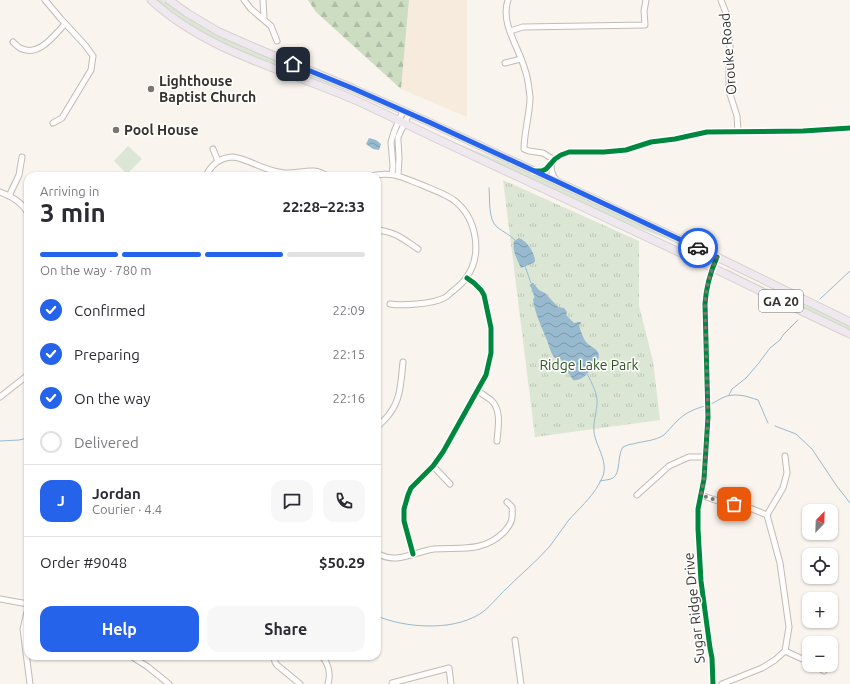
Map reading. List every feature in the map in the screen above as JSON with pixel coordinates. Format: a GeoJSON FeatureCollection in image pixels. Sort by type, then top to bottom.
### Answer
{"type":"FeatureCollection","features":[{"type":"Feature","properties":{"kind":"highway","name":"GA 20"},"geometry":{"type":"LineString","coordinates":[[152,0],[181,24],[220,46],[362,103],[850,334]]}},
{"type":"Feature","properties":{"kind":"highway","name":"GA 20"},"geometry":{"type":"LineString","coordinates":[[169,0],[187,13],[219,32],[346,85],[535,171],[850,322]]}},
{"type":"Feature","properties":{"kind":"street"},"geometry":{"type":"LineString","coordinates":[[45,0],[65,24],[86,45],[93,56],[91,70],[62,118],[53,123]]}},
{"type":"Feature","properties":{"kind":"street"},"geometry":{"type":"LineString","coordinates":[[244,0],[271,26],[277,41]]}},
{"type":"Feature","properties":{"kind":"street"},"geometry":{"type":"LineString","coordinates":[[263,0],[264,19]]}},
{"type":"Feature","properties":{"kind":"street"},"geometry":{"type":"LineString","coordinates":[[508,0],[505,10],[506,18],[526,70],[530,97],[524,149],[543,153],[553,162]]}},
{"type":"Feature","properties":{"kind":"street"},"geometry":{"type":"LineString","coordinates":[[510,31],[523,27],[645,25],[644,11],[646,0]]}},
{"type":"Feature","properties":{"kind":"street","name":"Orouke Road"},"geometry":{"type":"LineString","coordinates":[[721,0],[726,13],[731,55],[729,68],[730,90],[737,116],[738,131]]}},
{"type":"Feature","properties":{"kind":"street"},"geometry":{"type":"LineString","coordinates":[[13,42],[25,50],[38,49],[44,46],[65,24]]}},
{"type":"Feature","properties":{"kind":"street"},"geometry":{"type":"LineString","coordinates":[[505,63],[521,59]]}},
{"type":"Feature","properties":{"kind":"street"},"geometry":{"type":"LineString","coordinates":[[398,176],[398,136],[406,112]]}},
{"type":"Feature","properties":{"kind":"street"},"geometry":{"type":"LineString","coordinates":[[392,174],[393,166],[391,142],[394,132],[402,122]]}},
{"type":"Feature","properties":{"kind":"street"},"geometry":{"type":"LineString","coordinates":[[535,171],[546,170],[562,154],[573,151],[604,152],[626,150],[650,142],[675,139],[707,132],[802,131],[850,128]]}},
{"type":"Feature","properties":{"kind":"street"},"geometry":{"type":"LineString","coordinates":[[392,146],[399,146]]}},
{"type":"Feature","properties":{"kind":"street"},"geometry":{"type":"LineString","coordinates":[[213,149],[218,161]]}},
{"type":"Feature","properties":{"kind":"street"},"geometry":{"type":"LineString","coordinates":[[10,196],[19,175],[22,157]]}},
{"type":"Feature","properties":{"kind":"street"},"geometry":{"type":"LineString","coordinates":[[208,172],[211,167],[218,161],[234,157],[263,168],[281,172]]}},
{"type":"Feature","properties":{"kind":"street"},"geometry":{"type":"LineString","coordinates":[[553,162],[551,172],[558,182]]}},
{"type":"Feature","properties":{"kind":"street"},"geometry":{"type":"LineString","coordinates":[[295,172],[313,170],[322,172]]}},
{"type":"Feature","properties":{"kind":"street"},"geometry":{"type":"LineString","coordinates":[[381,174],[392,174],[398,176],[432,189],[454,200],[468,217],[475,235],[476,249],[472,268],[466,278],[461,285],[444,298],[435,302],[390,304]]}},
{"type":"Feature","properties":{"kind":"street"},"geometry":{"type":"LineString","coordinates":[[0,192],[17,200],[24,207]]}},
{"type":"Feature","properties":{"kind":"street"},"geometry":{"type":"LineString","coordinates":[[381,230],[398,235],[418,249]]}},
{"type":"Feature","properties":{"kind":"street","name":"Sugar Ridge Drive"},"geometry":{"type":"LineString","coordinates":[[713,684],[712,658],[704,604],[698,529],[698,509],[704,479],[708,417],[705,304],[707,283],[717,257]]}},
{"type":"Feature","properties":{"kind":"street"},"geometry":{"type":"LineString","coordinates":[[413,554],[404,521],[404,509],[411,488],[433,466],[443,452],[486,375],[492,353],[491,328],[484,295],[474,283],[466,278]]}},
{"type":"Feature","properties":{"kind":"street"},"geometry":{"type":"LineString","coordinates":[[381,423],[391,413],[396,404],[400,392],[403,362]]}},
{"type":"Feature","properties":{"kind":"street"},"geometry":{"type":"LineString","coordinates":[[0,397],[24,378]]}},
{"type":"Feature","properties":{"kind":"street"},"geometry":{"type":"LineString","coordinates":[[478,391],[492,401],[496,408],[498,418],[497,441]]}},
{"type":"Feature","properties":{"kind":"street"},"geometry":{"type":"LineString","coordinates":[[722,684],[762,668],[776,660],[785,651],[788,627],[781,567],[767,515],[783,488],[787,473],[785,456]]}},
{"type":"Feature","properties":{"kind":"street"},"geometry":{"type":"LineString","coordinates":[[637,495],[669,466],[689,457],[705,457]]}},
{"type":"Feature","properties":{"kind":"street"},"geometry":{"type":"LineString","coordinates":[[433,466],[450,484]]}},
{"type":"Feature","properties":{"kind":"street"},"geometry":{"type":"LineString","coordinates":[[701,495],[718,501],[745,506],[767,515]]}},
{"type":"Feature","properties":{"kind":"street"},"geometry":{"type":"LineString","coordinates":[[381,556],[394,559],[432,550],[480,547],[497,538],[510,526],[513,517],[512,507],[507,502]]}},
{"type":"Feature","properties":{"kind":"street"},"geometry":{"type":"LineString","coordinates":[[0,599],[24,603]]}},
{"type":"Feature","properties":{"kind":"street"},"geometry":{"type":"LineString","coordinates":[[24,625],[24,637]]}},
{"type":"Feature","properties":{"kind":"street"},"geometry":{"type":"LineString","coordinates":[[515,640],[520,684]]}},
{"type":"Feature","properties":{"kind":"street"},"geometry":{"type":"LineString","coordinates":[[785,651],[802,659]]}},
{"type":"Feature","properties":{"kind":"street"},"geometry":{"type":"LineString","coordinates":[[27,660],[30,684]]}},
{"type":"Feature","properties":{"kind":"street"},"geometry":{"type":"LineString","coordinates":[[137,660],[169,684]]}},
{"type":"Feature","properties":{"kind":"street"},"geometry":{"type":"LineString","coordinates":[[275,660],[277,665],[300,684]]}},
{"type":"Feature","properties":{"kind":"street"},"geometry":{"type":"LineString","coordinates":[[325,660],[330,676],[328,684]]}},
{"type":"Feature","properties":{"kind":"street"},"geometry":{"type":"LineString","coordinates":[[392,684],[449,668],[451,684]]}},
{"type":"Feature","properties":{"kind":"shaded area"},"geometry":{"type":"Polygon","coordinates":[[[409,0],[467,0],[467,117],[401,89],[409,0]]]}},
{"type":"Feature","properties":{"kind":"green space"},"geometry":{"type":"Polygon","coordinates":[[[155,0],[162,0],[191,19],[394,109],[393,111],[340,88],[285,70],[239,51],[192,28],[155,0]]]}},
{"type":"Feature","properties":{"kind":"green space"},"geometry":{"type":"Polygon","coordinates":[[[308,0],[409,0],[401,89],[316,12],[308,0]]]}},
{"type":"Feature","properties":{"kind":"green space"},"geometry":{"type":"Polygon","coordinates":[[[416,125],[538,176],[703,253],[702,255],[665,238],[603,214],[414,126],[416,125]]]}},
{"type":"Feature","properties":{"kind":"green space"},"geometry":{"type":"Polygon","coordinates":[[[128,146],[142,159],[129,172],[125,172],[114,161],[128,146]]]}},
{"type":"Feature","properties":{"kind":"green space","name":"Ridge Lake Park"},"geometry":{"type":"Polygon","coordinates":[[[503,180],[639,241],[639,306],[653,361],[660,420],[535,437],[503,180]]]}},
{"type":"Feature","properties":{"kind":"green space"},"geometry":{"type":"Polygon","coordinates":[[[727,269],[767,289],[850,324],[850,331],[726,271],[727,269]]]}},
{"type":"Feature","properties":{"kind":"water"},"geometry":{"type":"Polygon","coordinates":[[[369,138],[376,140],[381,144],[379,150],[373,149],[366,144],[369,138]]]}},
{"type":"Feature","properties":{"kind":"water"},"geometry":{"type":"Polygon","coordinates":[[[519,238],[530,248],[534,255],[535,262],[521,268],[515,255],[514,248],[514,241],[519,238]]]}},
{"type":"Feature","properties":{"kind":"water"},"geometry":{"type":"Polygon","coordinates":[[[533,283],[558,307],[564,308],[567,312],[566,315],[574,323],[581,322],[579,326],[585,340],[599,354],[599,357],[591,369],[581,379],[573,380],[560,358],[555,358],[552,354],[535,310],[533,299],[535,297],[530,285],[533,283]]]}},
{"type":"Feature","properties":{"kind":"waterway"},"geometry":{"type":"LineString","coordinates":[[489,188],[491,214],[494,224],[515,240]]}},
{"type":"Feature","properties":{"kind":"waterway"},"geometry":{"type":"LineString","coordinates":[[525,266],[531,283]]}},
{"type":"Feature","properties":{"kind":"waterway"},"geometry":{"type":"LineString","coordinates":[[820,299],[850,271]]}},
{"type":"Feature","properties":{"kind":"waterway"},"geometry":{"type":"LineString","coordinates":[[532,290],[535,297]]}},
{"type":"Feature","properties":{"kind":"waterway"},"geometry":{"type":"LineString","coordinates":[[729,395],[732,389],[746,378],[770,348],[780,340],[798,320]]}},
{"type":"Feature","properties":{"kind":"waterway"},"geometry":{"type":"LineString","coordinates":[[381,617],[401,623],[428,626],[442,626],[467,620],[486,610],[503,591],[550,546],[568,521],[592,495],[603,476],[603,459],[594,432],[597,397],[587,374]]}},
{"type":"Feature","properties":{"kind":"waterway"},"geometry":{"type":"LineString","coordinates":[[711,404],[731,395],[744,396],[758,400],[768,423]]}},
{"type":"Feature","properties":{"kind":"waterway"},"geometry":{"type":"LineString","coordinates":[[600,481],[612,479],[615,476],[623,447],[660,437],[686,414],[705,406]]}},
{"type":"Feature","properties":{"kind":"waterway"},"geometry":{"type":"LineString","coordinates":[[775,426],[796,434],[812,449],[850,503]]}},
{"type":"Feature","properties":{"kind":"waterway"},"geometry":{"type":"LineString","coordinates":[[0,441],[24,439]]}},
{"type":"Feature","properties":{"kind":"cycle path"},"geometry":{"type":"LineString","coordinates":[[535,171],[542,171],[546,169],[555,159],[569,152],[604,152],[626,150],[651,142],[675,139],[707,132],[803,131],[850,128]]}},
{"type":"Feature","properties":{"kind":"cycle path"},"geometry":{"type":"LineString","coordinates":[[713,684],[712,658],[701,581],[698,509],[704,479],[708,417],[705,304],[709,280],[717,257]]}},
{"type":"Feature","properties":{"kind":"cycle path"},"geometry":{"type":"LineString","coordinates":[[413,554],[404,521],[404,509],[408,495],[411,488],[433,466],[443,452],[486,375],[491,353],[491,328],[484,295],[481,290],[467,278]]}},
{"type":"Feature","properties":{"kind":"way so far"},"geometry":{"type":"LineString","coordinates":[[698,248],[717,257],[707,283],[705,294],[708,417],[704,479],[701,495],[718,501],[734,504]]}},
{"type":"Feature","properties":{"kind":"place","name":"Lighthouse Baptist Church"},"geometry":{"type":"Point","coordinates":[151,89]}},
{"type":"Feature","properties":{"kind":"place","name":"Pool House"},"geometry":{"type":"Point","coordinates":[116,130]}},
{"type":"Feature","properties":{"kind":"route"},"geometry":{"type":"LineString","coordinates":[[293,64],[431,123],[698,248]]}}]}
